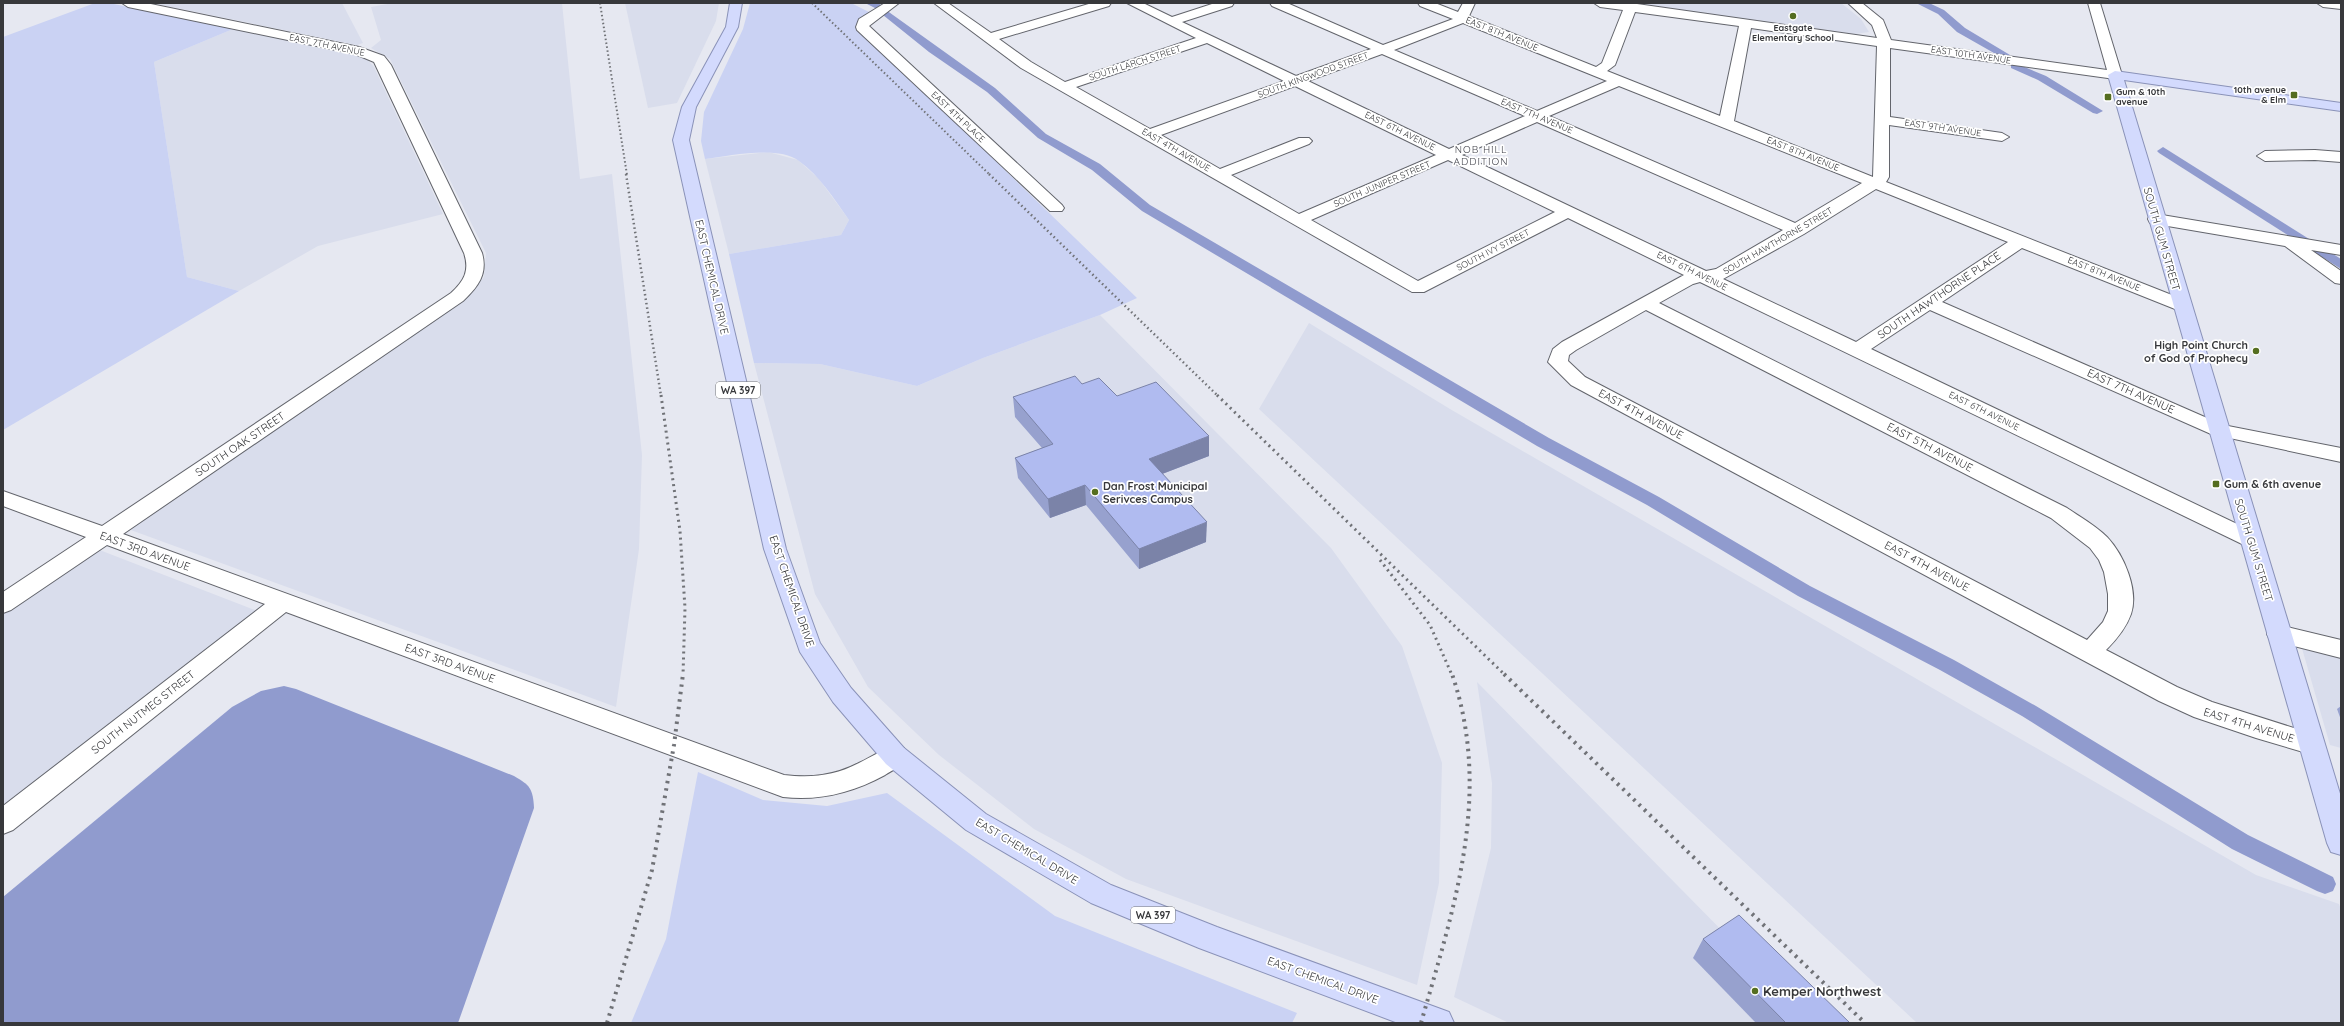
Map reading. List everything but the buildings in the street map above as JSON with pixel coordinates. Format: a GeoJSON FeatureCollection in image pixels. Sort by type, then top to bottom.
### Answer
{"type":"FeatureCollection","features":[{"type":"Feature","properties":{"kind":"main road","name":"EAST CHEMICAL DRIVE"},"geometry":{"type":"LineString","coordinates":[[736,3],[732,27],[689,107],[681,140],[775,549],[810,646],[842,695],[895,756],[976,822],[1100,894],[1210,938],[1438,1023]]}},
{"type":"Feature","properties":{"kind":"main road","name":"EAST 10TH AVENUE"},"geometry":{"type":"LineString","coordinates":[[2115,75],[2341,107]]}},
{"type":"Feature","properties":{"kind":"main road","name":"SOUTH GUM STREET"},"geometry":{"type":"LineString","coordinates":[[2115,75],[2310,743],[2341,843]]}},
{"type":"Feature","properties":{"kind":"street","name":"EAST 7TH AVENUE"},"geometry":{"type":"LineString","coordinates":[[128,3],[359,50],[379,58],[384,65],[472,253],[477,272],[472,280]]}},
{"type":"Feature","properties":{"kind":"street","name":"EAST 4TH PLACE"},"geometry":{"type":"LineString","coordinates":[[893,3],[862,24],[863,29],[1056,208]]}},
{"type":"Feature","properties":{"kind":"street"},"geometry":{"type":"LineString","coordinates":[[944,6],[964,3]]}},
{"type":"Feature","properties":{"kind":"street"},"geometry":{"type":"LineString","coordinates":[[989,38],[1105,3]]}},
{"type":"Feature","properties":{"kind":"street","name":"EAST 6TH AVENUE"},"geometry":{"type":"LineString","coordinates":[[1133,3],[2250,539]]}},
{"type":"Feature","properties":{"kind":"street"},"geometry":{"type":"LineString","coordinates":[[1171,21],[1228,3]]}},
{"type":"Feature","properties":{"kind":"street","name":"EAST 7TH AVENUE"},"geometry":{"type":"LineString","coordinates":[[1276,3],[1798,230]]}},
{"type":"Feature","properties":{"kind":"street","name":"EAST 8TH AVENUE"},"geometry":{"type":"LineString","coordinates":[[1424,3],[2181,304]]}},
{"type":"Feature","properties":{"kind":"street"},"geometry":{"type":"LineString","coordinates":[[1462,18],[1469,3]]}},
{"type":"Feature","properties":{"kind":"street","name":"EAST 10TH AVENUE"},"geometry":{"type":"LineString","coordinates":[[1600,3],[2115,75]]}},
{"type":"Feature","properties":{"kind":"street"},"geometry":{"type":"LineString","coordinates":[[1854,3],[1878,23],[1883,31],[1883,120],[1881,177],[1876,183]]}},
{"type":"Feature","properties":{"kind":"street","name":"SOUTH GUM STREET"},"geometry":{"type":"LineString","coordinates":[[2094,3],[2115,75]]}},
{"type":"Feature","properties":{"kind":"street"},"geometry":{"type":"LineString","coordinates":[[2322,3],[2341,5]]}},
{"type":"Feature","properties":{"kind":"street","name":"EAST 4TH AVENUE"},"geometry":{"type":"LineString","coordinates":[[944,6],[1026,65],[1418,288]]}},
{"type":"Feature","properties":{"kind":"street"},"geometry":{"type":"LineString","coordinates":[[1597,72],[1608,65],[1630,7]]}},
{"type":"Feature","properties":{"kind":"street","name":"SOUTH KINGWOOD STREET"},"geometry":{"type":"LineString","coordinates":[[1148,135],[1457,22],[1462,18]]}},
{"type":"Feature","properties":{"kind":"street"},"geometry":{"type":"LineString","coordinates":[[1726,123],[1746,23]]}},
{"type":"Feature","properties":{"kind":"street","name":"SOUTH LARCH STREET"},"geometry":{"type":"LineString","coordinates":[[1063,87],[1208,39]]}},
{"type":"Feature","properties":{"kind":"street","name":"SOUTH JUNIPER STREET"},"geometry":{"type":"LineString","coordinates":[[1298,220],[1619,81]]}},
{"type":"Feature","properties":{"kind":"street","name":"EAST 9TH AVENUE"},"geometry":{"type":"LineString","coordinates":[[1883,120],[2002,137]]}},
{"type":"Feature","properties":{"kind":"street"},"geometry":{"type":"LineString","coordinates":[[1218,175],[1304,140]]}},
{"type":"Feature","properties":{"kind":"street"},"geometry":{"type":"LineString","coordinates":[[2265,156],[2315,155],[2341,158]]}},
{"type":"Feature","properties":{"kind":"street","name":"SOUTH HAWTHORNE STREET"},"geometry":{"type":"LineString","coordinates":[[1558,362],[1560,353],[1569,346],[1645,302],[1688,279],[1721,274],[1876,183]]}},
{"type":"Feature","properties":{"kind":"street","name":"SOUTH IVY STREET"},"geometry":{"type":"LineString","coordinates":[[1418,288],[1568,212]]}},
{"type":"Feature","properties":{"kind":"street"},"geometry":{"type":"LineString","coordinates":[[2156,219],[2341,250]]}},
{"type":"Feature","properties":{"kind":"street","name":"SOUTH HAWTHORNE PLACE"},"geometry":{"type":"LineString","coordinates":[[1857,350],[2021,241]]}},
{"type":"Feature","properties":{"kind":"street"},"geometry":{"type":"LineString","coordinates":[[2303,244],[2341,279]]}},
{"type":"Feature","properties":{"kind":"street","name":"SOUTH OAK STREET"},"geometry":{"type":"LineString","coordinates":[[3,604],[457,297],[472,280]]}},
{"type":"Feature","properties":{"kind":"street","name":"EAST 5TH AVENUE"},"geometry":{"type":"LineString","coordinates":[[1645,302],[2060,513],[2079,527],[2107,552],[2114,565],[2120,591],[2121,606],[2117,618],[2090,652]]}},
{"type":"Feature","properties":{"kind":"street","name":"EAST 7TH AVENUE"},"geometry":{"type":"LineString","coordinates":[[1928,302],[2218,430],[2341,455]]}},
{"type":"Feature","properties":{"kind":"street","name":"EAST 4TH AVENUE"},"geometry":{"type":"LineString","coordinates":[[1558,362],[1578,381],[2198,709],[2234,723],[2310,743]]}},
{"type":"Feature","properties":{"kind":"street","name":"EAST 3RD AVENUE"},"geometry":{"type":"LineString","coordinates":[[3,498],[783,786],[803,790],[836,786],[853,780],[895,756]]}},
{"type":"Feature","properties":{"kind":"street","name":"SOUTH NUTMEG STREET"},"geometry":{"type":"LineString","coordinates":[[3,822],[283,602]]}},
{"type":"Feature","properties":{"kind":"street"},"geometry":{"type":"LineString","coordinates":[[2279,634],[2341,649]]}},
{"type":"Feature","properties":{"kind":"shaded area"},"geometry":{"type":"Polygon","coordinates":[[[95,3],[109,3],[233,29],[154,62],[187,277],[239,291],[3,430],[3,37],[95,3]]]}},
{"type":"Feature","properties":{"kind":"shaded area"},"geometry":{"type":"Polygon","coordinates":[[[152,3],[342,3],[363,43],[357,45],[152,3]]]}},
{"type":"Feature","properties":{"kind":"shaded area"},"geometry":{"type":"Polygon","coordinates":[[[393,3],[562,3],[580,179],[612,174],[642,455],[639,549],[616,707],[128,529],[464,299],[484,277],[486,253],[390,59],[371,48],[381,40],[371,7],[393,3]]]}},
{"type":"Feature","properties":{"kind":"shaded area"},"geometry":{"type":"Polygon","coordinates":[[[625,3],[719,3],[716,21],[677,103],[648,108],[625,3]]]}},
{"type":"Feature","properties":{"kind":"shaded area"},"geometry":{"type":"Polygon","coordinates":[[[750,3],[851,3],[871,13],[859,29],[1137,298],[1100,315],[983,358],[917,386],[820,364],[754,363],[729,254],[841,235],[849,220],[814,174],[799,161],[790,156],[753,153],[705,159],[701,141],[704,112],[743,29],[750,3]]]}},
{"type":"Feature","properties":{"kind":"shaded area","name":"Eastgate Elementary School"},"geometry":{"type":"Polygon","coordinates":[[[1634,3],[1841,3],[1861,19],[1869,32],[1855,34],[1634,3]]]}},
{"type":"Feature","properties":{"kind":"shaded area"},"geometry":{"type":"Polygon","coordinates":[[[233,29],[349,53],[367,59],[374,67],[443,214],[318,246],[239,291],[187,277],[154,62],[233,29]]]}},
{"type":"Feature","properties":{"kind":"shaded area"},"geometry":{"type":"Polygon","coordinates":[[[768,152],[798,160],[819,179],[849,220],[841,235],[729,254],[705,159],[768,152]]]}},
{"type":"Feature","properties":{"kind":"shaded area"},"geometry":{"type":"Polygon","coordinates":[[[1100,315],[1331,548],[1402,646],[1442,763],[1439,883],[1417,985],[1126,879],[1034,829],[939,755],[868,687],[815,594],[754,363],[820,364],[917,386],[983,358],[1100,315]]]}},
{"type":"Feature","properties":{"kind":"shaded area"},"geometry":{"type":"Polygon","coordinates":[[[1309,323],[1450,409],[2256,875],[2339,904],[2341,910],[2341,1023],[1917,1023],[1259,409],[1309,323]]]}},
{"type":"Feature","properties":{"kind":"shaded area"},"geometry":{"type":"Polygon","coordinates":[[[97,549],[260,612],[3,812],[3,612],[97,549]]]}},
{"type":"Feature","properties":{"kind":"shaded area"},"geometry":{"type":"Polygon","coordinates":[[[2301,645],[2341,654],[2341,748],[2330,745],[2301,645]]]}},
{"type":"Feature","properties":{"kind":"shaded area"},"geometry":{"type":"Polygon","coordinates":[[[1477,682],[1813,1023],[1509,1023],[1454,997],[1491,848],[1492,783],[1477,682]]]}},
{"type":"Feature","properties":{"kind":"shaded area"},"geometry":{"type":"Polygon","coordinates":[[[284,686],[296,689],[514,776],[530,788],[533,796],[534,808],[458,1023],[3,1023],[3,897],[232,707],[261,691],[284,686]]]}},
{"type":"Feature","properties":{"kind":"shaded area"},"geometry":{"type":"Polygon","coordinates":[[[698,772],[763,800],[827,806],[887,793],[1055,916],[1297,1013],[1292,1023],[631,1023],[666,939],[698,772]]]}},
{"type":"Feature","properties":{"kind":"waterway"},"geometry":{"type":"LineString","coordinates":[[870,3],[879,7]]}},
{"type":"Feature","properties":{"kind":"waterway"},"geometry":{"type":"LineString","coordinates":[[1921,3],[1941,12],[1961,30],[2005,55]]}},
{"type":"Feature","properties":{"kind":"waterway"},"geometry":{"type":"LineString","coordinates":[[886,13],[933,50],[991,90],[1042,136],[1096,167],[1146,208],[1543,442],[1653,501],[1804,591],[1947,665],[2029,711],[2240,842],[2325,884]]}},
{"type":"Feature","properties":{"kind":"waterway"},"geometry":{"type":"LineString","coordinates":[[2015,66],[2042,78],[2097,111]]}},
{"type":"Feature","properties":{"kind":"waterway"},"geometry":{"type":"LineString","coordinates":[[2163,151],[2341,265]]}},
{"type":"Feature","properties":{"kind":"railway"},"geometry":{"type":"LineString","coordinates":[[600,3],[627,175]]}},
{"type":"Feature","properties":{"kind":"railway"},"geometry":{"type":"LineString","coordinates":[[812,3],[990,175]]}},
{"type":"Feature","properties":{"kind":"railway"},"geometry":{"type":"LineString","coordinates":[[626,174],[661,396]]}},
{"type":"Feature","properties":{"kind":"railway"},"geometry":{"type":"LineString","coordinates":[[989,174],[1218,396]]}},
{"type":"Feature","properties":{"kind":"railway"},"geometry":{"type":"LineString","coordinates":[[661,395],[680,531],[685,608],[683,675]]}},
{"type":"Feature","properties":{"kind":"railway"},"geometry":{"type":"LineString","coordinates":[[1217,395],[1505,675]]}},
{"type":"Feature","properties":{"kind":"railway"},"geometry":{"type":"LineString","coordinates":[[1380,560],[1430,625],[1452,675]]}},
{"type":"Feature","properties":{"kind":"railway"},"geometry":{"type":"LineString","coordinates":[[607,1023],[652,870],[674,745],[683,674]]}},
{"type":"Feature","properties":{"kind":"railway"},"geometry":{"type":"LineString","coordinates":[[1421,1023],[1446,936],[1456,893],[1464,850],[1469,807],[1469,763],[1464,719],[1452,674]]}},
{"type":"Feature","properties":{"kind":"railway"},"geometry":{"type":"LineString","coordinates":[[1504,674],[1865,1023]]}},
{"type":"Feature","properties":{"kind":"place","name":"Eastgate Elementary School"},"geometry":{"type":"Point","coordinates":[1793,16]}},
{"type":"Feature","properties":{"kind":"place","name":"10th avenue & Elm"},"geometry":{"type":"Point","coordinates":[2294,95]}},
{"type":"Feature","properties":{"kind":"place","name":"Gum & 10th avenue"},"geometry":{"type":"Point","coordinates":[2108,97]}},
{"type":"Feature","properties":{"kind":"place","name":"High Point Church of God of Prophecy"},"geometry":{"type":"Point","coordinates":[2256,351]}},
{"type":"Feature","properties":{"kind":"place","name":"Gum & 6th avenue"},"geometry":{"type":"Point","coordinates":[2216,484]}},
{"type":"Feature","properties":{"kind":"place","name":"Dan Frost Municipal Serivces Campus"},"geometry":{"type":"Point","coordinates":[1095,492]}},
{"type":"Feature","properties":{"kind":"place","name":"Kemper Northwest"},"geometry":{"type":"Point","coordinates":[1755,991]}},
{"type":"Feature","properties":{"kind":"district","name":"NOB HILL ADDITION"},"geometry":{"type":"Point","coordinates":[1481,154]}}]}
